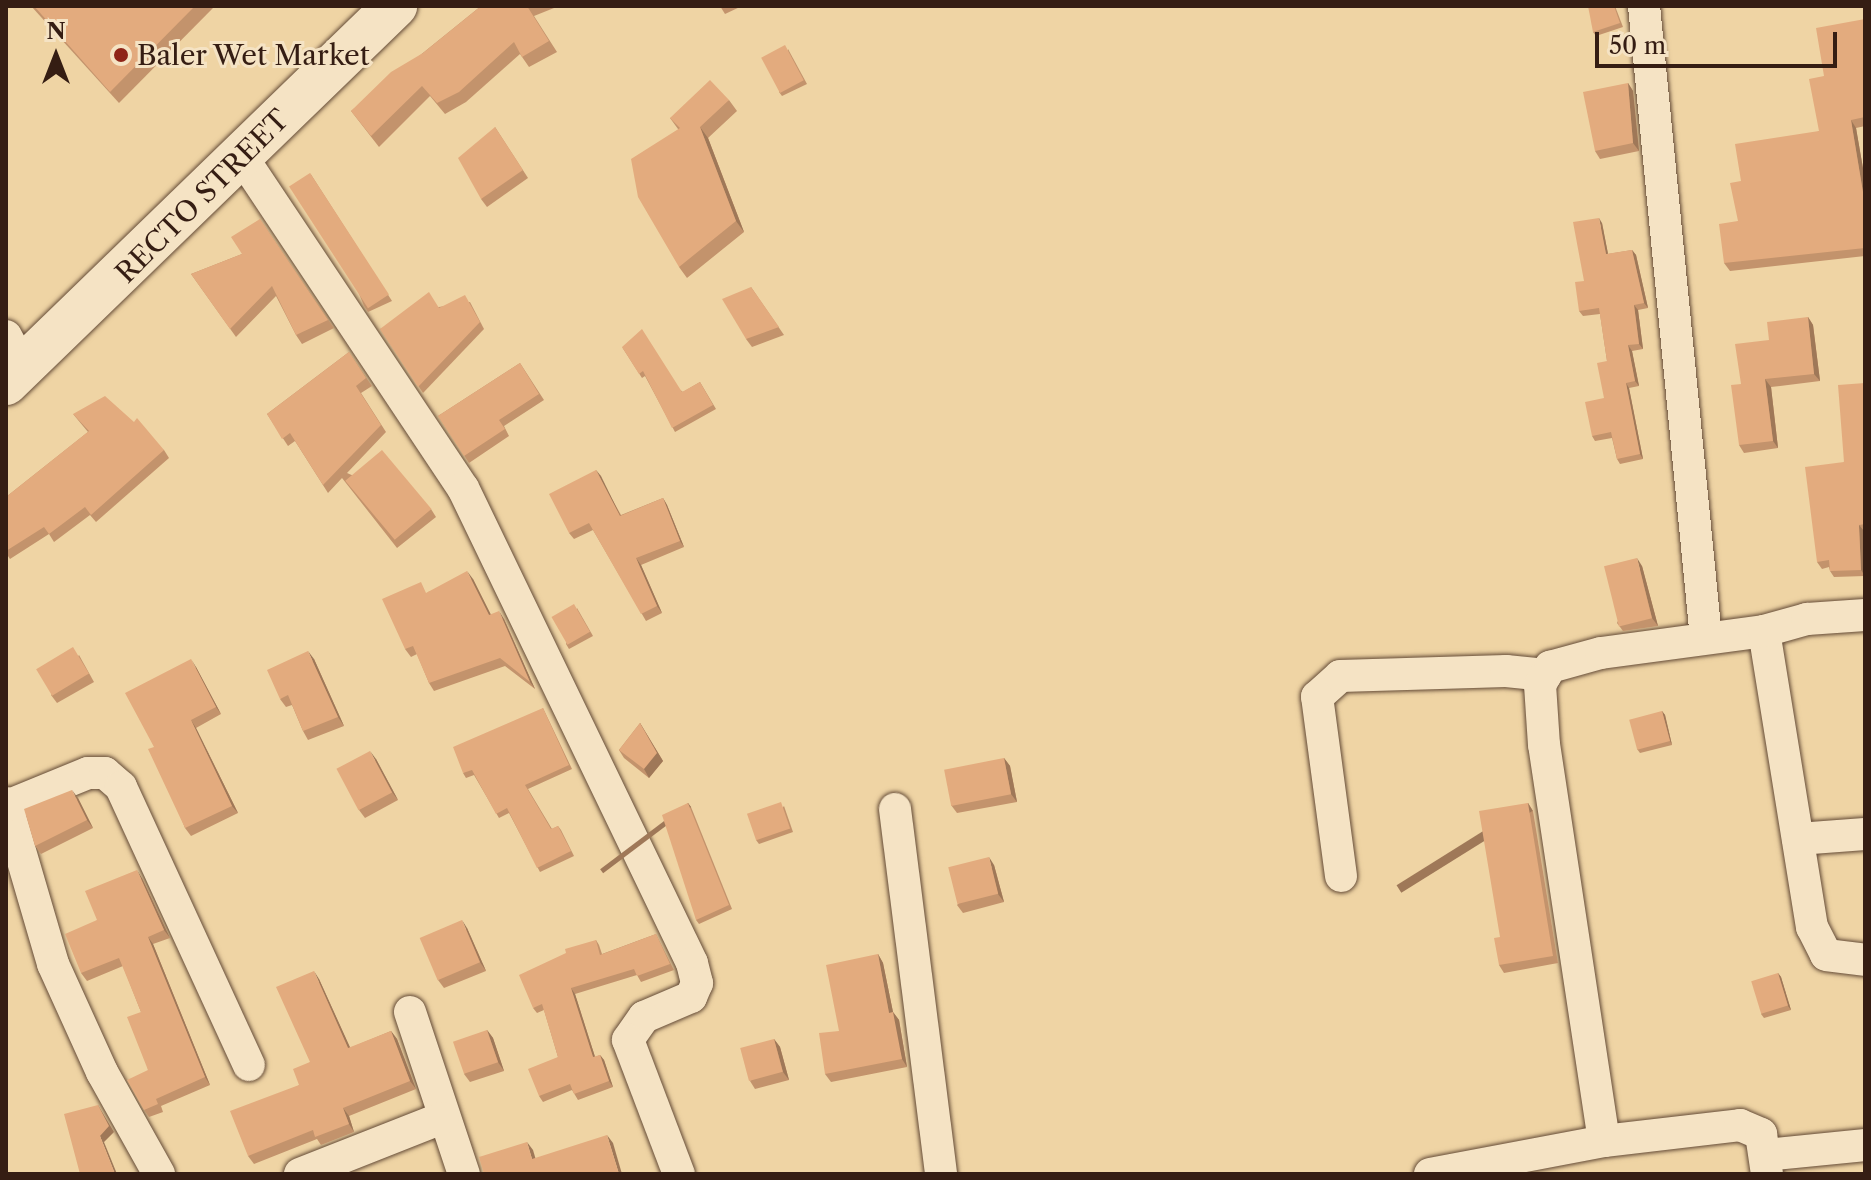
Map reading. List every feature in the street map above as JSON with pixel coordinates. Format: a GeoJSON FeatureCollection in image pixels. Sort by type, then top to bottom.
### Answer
{"type":"FeatureCollection","features":[{"type":"Feature","properties":{"kind":"street","name":"RECTO STREET"},"geometry":{"type":"LineString","coordinates":[[12,362],[242,157],[395,6]]}},
{"type":"Feature","properties":{"kind":"street"},"geometry":{"type":"LineString","coordinates":[[1644,6],[1706,638]]}},
{"type":"Feature","properties":{"kind":"street"},"geometry":{"type":"LineString","coordinates":[[242,157],[463,488],[692,963],[697,983],[691,997],[644,1017],[628,1040],[679,1174]]}},
{"type":"Feature","properties":{"kind":"street"},"geometry":{"type":"LineString","coordinates":[[1604,1141],[1544,745],[1540,685],[1550,667],[1601,653],[1764,631],[1807,619],[1865,615]]}},
{"type":"Feature","properties":{"kind":"street"},"geometry":{"type":"LineString","coordinates":[[1764,631],[1812,927],[1826,955],[1865,960]]}},
{"type":"Feature","properties":{"kind":"street"},"geometry":{"type":"LineString","coordinates":[[1341,876],[1317,697],[1340,676],[1506,671],[1546,675]]}},
{"type":"Feature","properties":{"kind":"street"},"geometry":{"type":"LineString","coordinates":[[159,1174],[102,1072],[53,964],[6,804],[88,773],[105,773],[121,787],[249,1065]]}},
{"type":"Feature","properties":{"kind":"street"},"geometry":{"type":"LineString","coordinates":[[895,809],[941,1174]]}},
{"type":"Feature","properties":{"kind":"street"},"geometry":{"type":"LineString","coordinates":[[1798,839],[1865,834]]}},
{"type":"Feature","properties":{"kind":"street"},"geometry":{"type":"LineString","coordinates":[[410,1012],[442,1118],[464,1174]]}},
{"type":"Feature","properties":{"kind":"street"},"geometry":{"type":"LineString","coordinates":[[300,1174],[442,1118]]}},
{"type":"Feature","properties":{"kind":"street"},"geometry":{"type":"LineString","coordinates":[[1430,1174],[1604,1141],[1740,1125],[1761,1134],[1766,1165],[1865,1145]]}},
{"type":"Feature","properties":{"kind":"building","name":"Baler Wet Market"},"geometry":{"type":"Polygon","coordinates":[[[34,6],[195,6],[110,92],[34,6]]]}},
{"type":"Feature","properties":{"kind":"building"},"geometry":{"type":"Polygon","coordinates":[[[481,6],[527,6],[549,41],[522,57],[514,42],[459,92],[437,103],[422,86],[371,136],[351,111],[391,72],[423,53],[481,6]]]}},
{"type":"Feature","properties":{"kind":"building"},"geometry":{"type":"Polygon","coordinates":[[[1588,6],[1614,6],[1620,23],[1593,32],[1588,6]]]}},
{"type":"Feature","properties":{"kind":"building"},"geometry":{"type":"Polygon","coordinates":[[[1865,19],[1865,117],[1851,120],[1865,204],[1865,248],[1724,263],[1719,224],[1738,221],[1730,183],[1741,181],[1735,144],[1819,131],[1809,79],[1824,76],[1816,28],[1865,19]]]}},
{"type":"Feature","properties":{"kind":"building"},"geometry":{"type":"Polygon","coordinates":[[[785,45],[804,80],[780,93],[761,58],[785,45]]]}},
{"type":"Feature","properties":{"kind":"building"},"geometry":{"type":"Polygon","coordinates":[[[710,80],[729,100],[700,127],[736,221],[679,267],[638,197],[631,159],[680,128],[670,118],[710,80]]]}},
{"type":"Feature","properties":{"kind":"building"},"geometry":{"type":"Polygon","coordinates":[[[1628,83],[1633,143],[1595,151],[1583,92],[1628,83]]]}},
{"type":"Feature","properties":{"kind":"building"},"geometry":{"type":"Polygon","coordinates":[[[495,127],[523,170],[481,199],[458,158],[495,127]]]}},
{"type":"Feature","properties":{"kind":"building"},"geometry":{"type":"Polygon","coordinates":[[[310,173],[389,295],[368,308],[289,187],[310,173]]]}},
{"type":"Feature","properties":{"kind":"building"},"geometry":{"type":"Polygon","coordinates":[[[1599,218],[1606,254],[1632,250],[1644,303],[1634,305],[1639,344],[1628,345],[1635,381],[1626,383],[1640,454],[1617,459],[1611,432],[1592,436],[1585,402],[1604,398],[1597,363],[1607,361],[1599,308],[1579,311],[1575,282],[1584,281],[1573,222],[1599,218]]]}},
{"type":"Feature","properties":{"kind":"building"},"geometry":{"type":"Polygon","coordinates":[[[260,219],[328,320],[296,335],[272,286],[230,329],[191,274],[242,254],[231,237],[260,219]]]}},
{"type":"Feature","properties":{"kind":"building"},"geometry":{"type":"Polygon","coordinates":[[[751,287],[779,327],[746,339],[722,299],[751,287]]]}},
{"type":"Feature","properties":{"kind":"building"},"geometry":{"type":"Polygon","coordinates":[[[429,292],[439,308],[465,295],[480,322],[418,387],[380,329],[429,292]]]}},
{"type":"Feature","properties":{"kind":"building"},"geometry":{"type":"Polygon","coordinates":[[[1808,317],[1814,374],[1765,379],[1773,441],[1739,445],[1731,385],[1741,384],[1735,344],[1769,340],[1767,322],[1808,317]]]}},
{"type":"Feature","properties":{"kind":"building"},"geometry":{"type":"Polygon","coordinates":[[[642,329],[682,392],[700,382],[713,405],[672,428],[643,371],[639,374],[622,347],[642,329]]]}},
{"type":"Feature","properties":{"kind":"building"},"geometry":{"type":"Polygon","coordinates":[[[349,352],[366,378],[356,386],[381,425],[323,485],[290,433],[282,439],[267,414],[349,352]]]}},
{"type":"Feature","properties":{"kind":"building"},"geometry":{"type":"Polygon","coordinates":[[[520,363],[539,394],[499,420],[505,429],[464,456],[438,416],[520,363]]]}},
{"type":"Feature","properties":{"kind":"building"},"geometry":{"type":"Polygon","coordinates":[[[1865,383],[1865,524],[1859,525],[1861,570],[1830,571],[1829,560],[1817,562],[1805,467],[1844,462],[1838,385],[1865,383]]]}},
{"type":"Feature","properties":{"kind":"building"},"geometry":{"type":"Polygon","coordinates":[[[105,396],[134,422],[137,418],[164,450],[91,515],[85,507],[49,534],[44,527],[6,551],[6,497],[89,431],[73,414],[105,396]]]}},
{"type":"Feature","properties":{"kind":"building"},"geometry":{"type":"Polygon","coordinates":[[[382,450],[431,509],[395,540],[345,481],[382,450]]]}},
{"type":"Feature","properties":{"kind":"building"},"geometry":{"type":"Polygon","coordinates":[[[596,470],[620,516],[663,498],[680,541],[636,558],[657,606],[641,614],[589,523],[569,533],[549,494],[596,470]]]}},
{"type":"Feature","properties":{"kind":"building"},"geometry":{"type":"Polygon","coordinates":[[[1637,558],[1652,618],[1619,626],[1604,566],[1637,558]]]}},
{"type":"Feature","properties":{"kind":"building"},"geometry":{"type":"Polygon","coordinates":[[[467,571],[489,615],[499,611],[530,682],[500,658],[429,683],[413,646],[405,649],[382,599],[421,582],[426,593],[467,571]]]}},
{"type":"Feature","properties":{"kind":"building"},"geometry":{"type":"Polygon","coordinates":[[[574,604],[590,632],[567,645],[551,617],[574,604]]]}},
{"type":"Feature","properties":{"kind":"building"},"geometry":{"type":"Polygon","coordinates":[[[73,647],[89,674],[52,696],[36,669],[73,647]]]}},
{"type":"Feature","properties":{"kind":"building"},"geometry":{"type":"Polygon","coordinates":[[[308,651],[338,717],[303,731],[288,695],[280,699],[267,670],[308,651]]]}},
{"type":"Feature","properties":{"kind":"building"},"geometry":{"type":"Polygon","coordinates":[[[191,659],[216,707],[191,720],[232,806],[185,828],[148,749],[154,747],[125,693],[191,659]]]}},
{"type":"Feature","properties":{"kind":"building"},"geometry":{"type":"Polygon","coordinates":[[[543,708],[569,765],[525,785],[551,829],[558,826],[571,851],[537,868],[507,808],[496,814],[472,770],[463,773],[453,747],[543,708]]]}},
{"type":"Feature","properties":{"kind":"building"},"geometry":{"type":"Polygon","coordinates":[[[1662,711],[1670,741],[1637,750],[1629,720],[1662,711]]]}},
{"type":"Feature","properties":{"kind":"building"},"geometry":{"type":"Polygon","coordinates":[[[640,723],[657,753],[644,769],[619,750],[640,723]]]}},
{"type":"Feature","properties":{"kind":"building"},"geometry":{"type":"Polygon","coordinates":[[[370,751],[392,792],[359,810],[336,769],[370,751]]]}},
{"type":"Feature","properties":{"kind":"building"},"geometry":{"type":"Polygon","coordinates":[[[1004,758],[1011,794],[951,806],[944,770],[1004,758]]]}},
{"type":"Feature","properties":{"kind":"building"},"geometry":{"type":"Polygon","coordinates":[[[72,790],[87,820],[35,846],[24,809],[72,790]]]}},
{"type":"Feature","properties":{"kind":"building"},"geometry":{"type":"Polygon","coordinates":[[[781,802],[790,828],[756,840],[747,814],[781,802]]]}},
{"type":"Feature","properties":{"kind":"building"},"geometry":{"type":"Polygon","coordinates":[[[688,803],[729,905],[696,920],[662,815],[688,803]]]}},
{"type":"Feature","properties":{"kind":"building"},"geometry":{"type":"Polygon","coordinates":[[[1528,803],[1553,956],[1499,965],[1494,938],[1500,937],[1479,811],[1528,803]]]}},
{"type":"Feature","properties":{"kind":"building"},"geometry":{"type":"Polygon","coordinates":[[[989,857],[998,894],[957,904],[948,867],[989,857]]]}},
{"type":"Feature","properties":{"kind":"building"},"geometry":{"type":"Polygon","coordinates":[[[137,870],[164,930],[148,937],[205,1077],[156,1099],[158,1104],[144,1110],[127,1080],[148,1070],[127,1017],[141,1012],[119,958],[81,973],[65,934],[97,920],[85,891],[137,870]]]}},
{"type":"Feature","properties":{"kind":"building"},"geometry":{"type":"Polygon","coordinates":[[[462,920],[480,962],[438,980],[420,938],[462,920]]]}},
{"type":"Feature","properties":{"kind":"building"},"geometry":{"type":"Polygon","coordinates":[[[656,934],[670,964],[637,976],[634,969],[571,988],[593,1057],[600,1055],[609,1081],[574,1094],[570,1084],[539,1096],[528,1069],[558,1057],[542,1004],[533,1008],[519,975],[566,953],[565,949],[596,940],[600,955],[656,934]]]}},
{"type":"Feature","properties":{"kind":"building"},"geometry":{"type":"Polygon","coordinates":[[[878,954],[889,1013],[893,1012],[902,1059],[825,1074],[819,1033],[839,1031],[826,965],[878,954]]]}},
{"type":"Feature","properties":{"kind":"building"},"geometry":{"type":"Polygon","coordinates":[[[314,971],[348,1048],[391,1031],[410,1081],[343,1108],[349,1124],[315,1137],[313,1130],[248,1156],[230,1111],[299,1085],[293,1069],[310,1062],[276,987],[314,971]]]}},
{"type":"Feature","properties":{"kind":"building"},"geometry":{"type":"Polygon","coordinates":[[[1778,973],[1788,1006],[1761,1014],[1751,981],[1778,973]]]}},
{"type":"Feature","properties":{"kind":"building"},"geometry":{"type":"Polygon","coordinates":[[[487,1030],[498,1062],[464,1074],[453,1042],[487,1030]]]}},
{"type":"Feature","properties":{"kind":"building"},"geometry":{"type":"Polygon","coordinates":[[[774,1039],[783,1072],[749,1081],[740,1048],[774,1039]]]}},
{"type":"Feature","properties":{"kind":"building"},"geometry":{"type":"Polygon","coordinates":[[[98,1105],[109,1126],[100,1136],[115,1174],[80,1174],[64,1114],[98,1105]]]}},
{"type":"Feature","properties":{"kind":"building"},"geometry":{"type":"Polygon","coordinates":[[[607,1135],[619,1174],[484,1174],[479,1157],[527,1142],[532,1159],[607,1135]]]}},
{"type":"Feature","properties":{"kind":"place","name":"Baler Wet Market"},"geometry":{"type":"Point","coordinates":[121,55]}}]}
